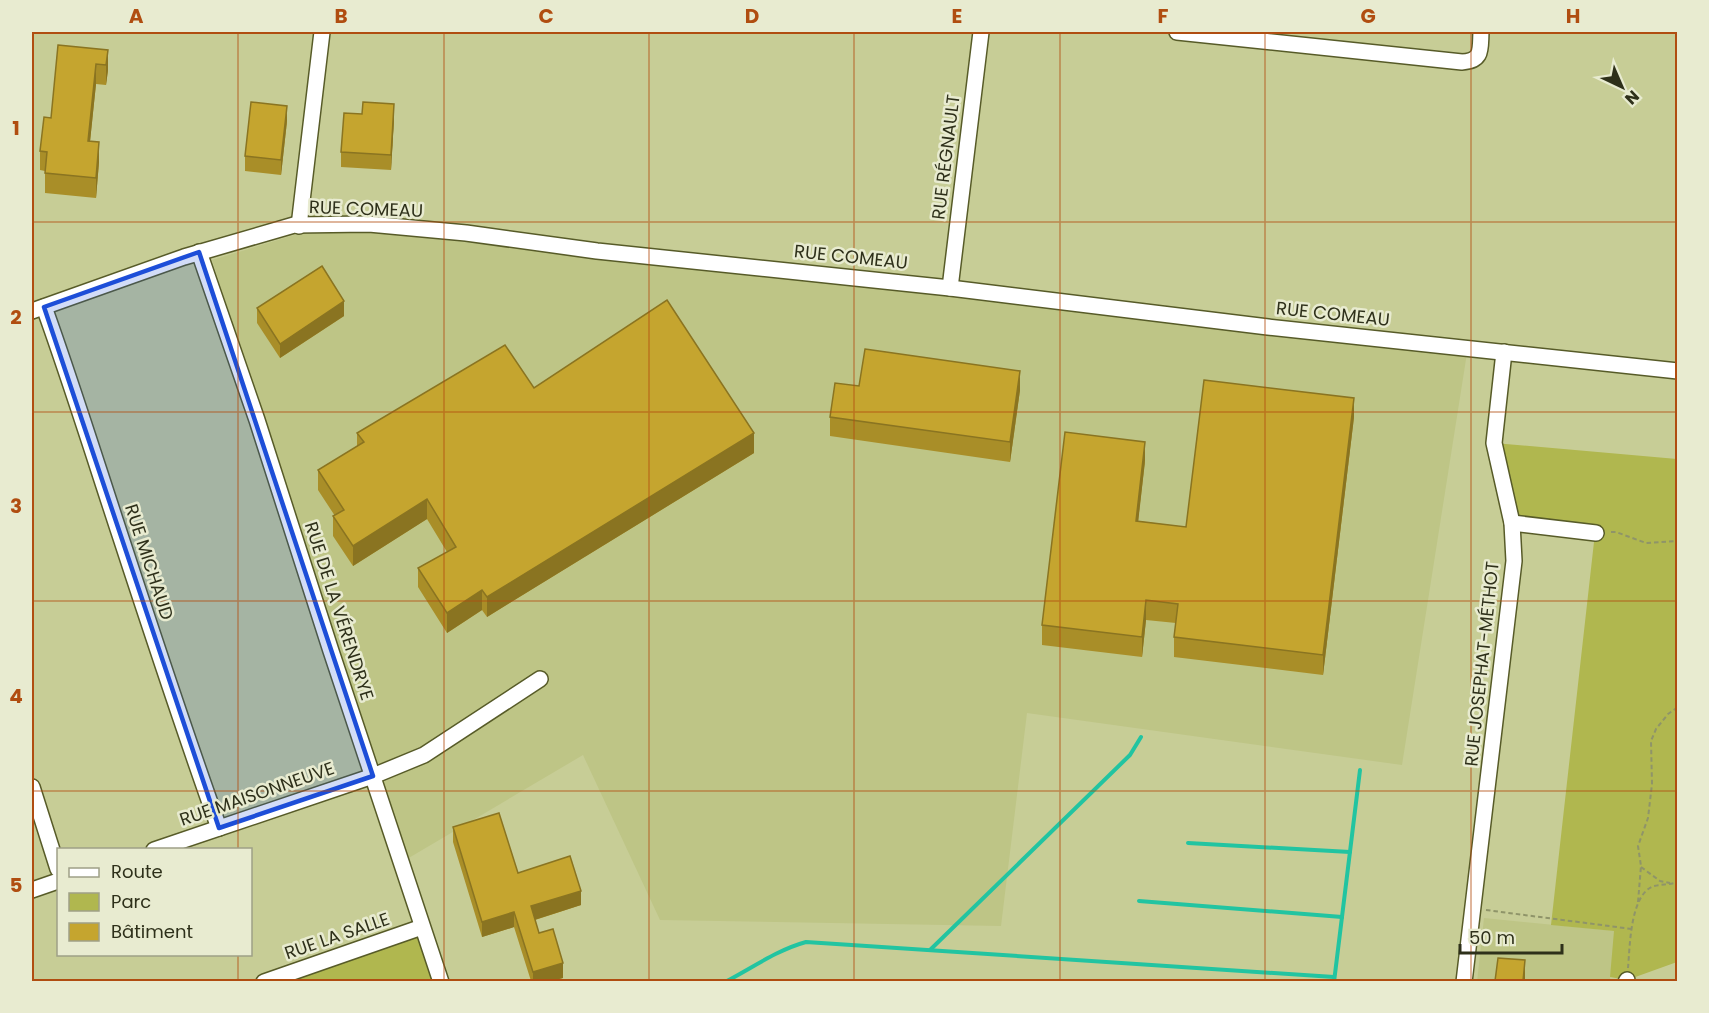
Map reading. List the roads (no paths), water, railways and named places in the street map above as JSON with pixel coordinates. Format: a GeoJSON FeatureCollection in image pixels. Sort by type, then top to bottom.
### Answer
{"type":"FeatureCollection","features":[{"type":"Feature","properties":{"kind":"street"},"geometry":{"type":"LineString","coordinates":[[299,225],[322,32]]}},
{"type":"Feature","properties":{"kind":"street","name":"RUE RÉGNAULT"},"geometry":{"type":"LineString","coordinates":[[950,288],[981,32]]}},
{"type":"Feature","properties":{"kind":"street"},"geometry":{"type":"LineString","coordinates":[[1178,32],[1462,62],[1472,62],[1476,57],[1480,49],[1481,32]]}},
{"type":"Feature","properties":{"kind":"street","name":"RUE COMEAU"},"geometry":{"type":"LineString","coordinates":[[38,309],[199,252],[294,225],[369,224],[950,288],[1268,327],[1677,371]]}},
{"type":"Feature","properties":{"kind":"street","name":"RUE DE LA VÉRENDRYE"},"geometry":{"type":"LineString","coordinates":[[199,252],[257,420],[441,981]]}},
{"type":"Feature","properties":{"kind":"street","name":"RUE MICHAUD"},"geometry":{"type":"LineString","coordinates":[[38,309],[74,389],[187,740],[219,828]]}},
{"type":"Feature","properties":{"kind":"street","name":"RUE JOSEPHAT-MÉTHOT"},"geometry":{"type":"LineString","coordinates":[[1464,981],[1514,561],[1512,523],[1494,443],[1504,352]]}},
{"type":"Feature","properties":{"kind":"street"},"geometry":{"type":"LineString","coordinates":[[1512,523],[1596,533]]}},
{"type":"Feature","properties":{"kind":"street","name":"RUE MAISONNEUVE"},"geometry":{"type":"LineString","coordinates":[[157,848],[373,776],[424,755],[540,678]]}},
{"type":"Feature","properties":{"kind":"street"},"geometry":{"type":"LineString","coordinates":[[32,787],[57,866]]}},
{"type":"Feature","properties":{"kind":"street"},"geometry":{"type":"LineString","coordinates":[[32,890],[57,881]]}},
{"type":"Feature","properties":{"kind":"street","name":"RUE LA SALLE"},"geometry":{"type":"LineString","coordinates":[[264,981],[422,927]]}},
{"type":"Feature","properties":{"kind":"waterway"},"geometry":{"type":"LineString","coordinates":[[930,950],[1130,755],[1141,737]]}},
{"type":"Feature","properties":{"kind":"waterway"},"geometry":{"type":"LineString","coordinates":[[1334,982],[1360,770]]}},
{"type":"Feature","properties":{"kind":"waterway"},"geometry":{"type":"LineString","coordinates":[[1188,843],[1350,852]]}},
{"type":"Feature","properties":{"kind":"waterway"},"geometry":{"type":"LineString","coordinates":[[1139,901],[1342,917]]}},
{"type":"Feature","properties":{"kind":"waterway"},"geometry":{"type":"LineString","coordinates":[[725,982],[775,954],[806,942],[1334,977]]}}]}
